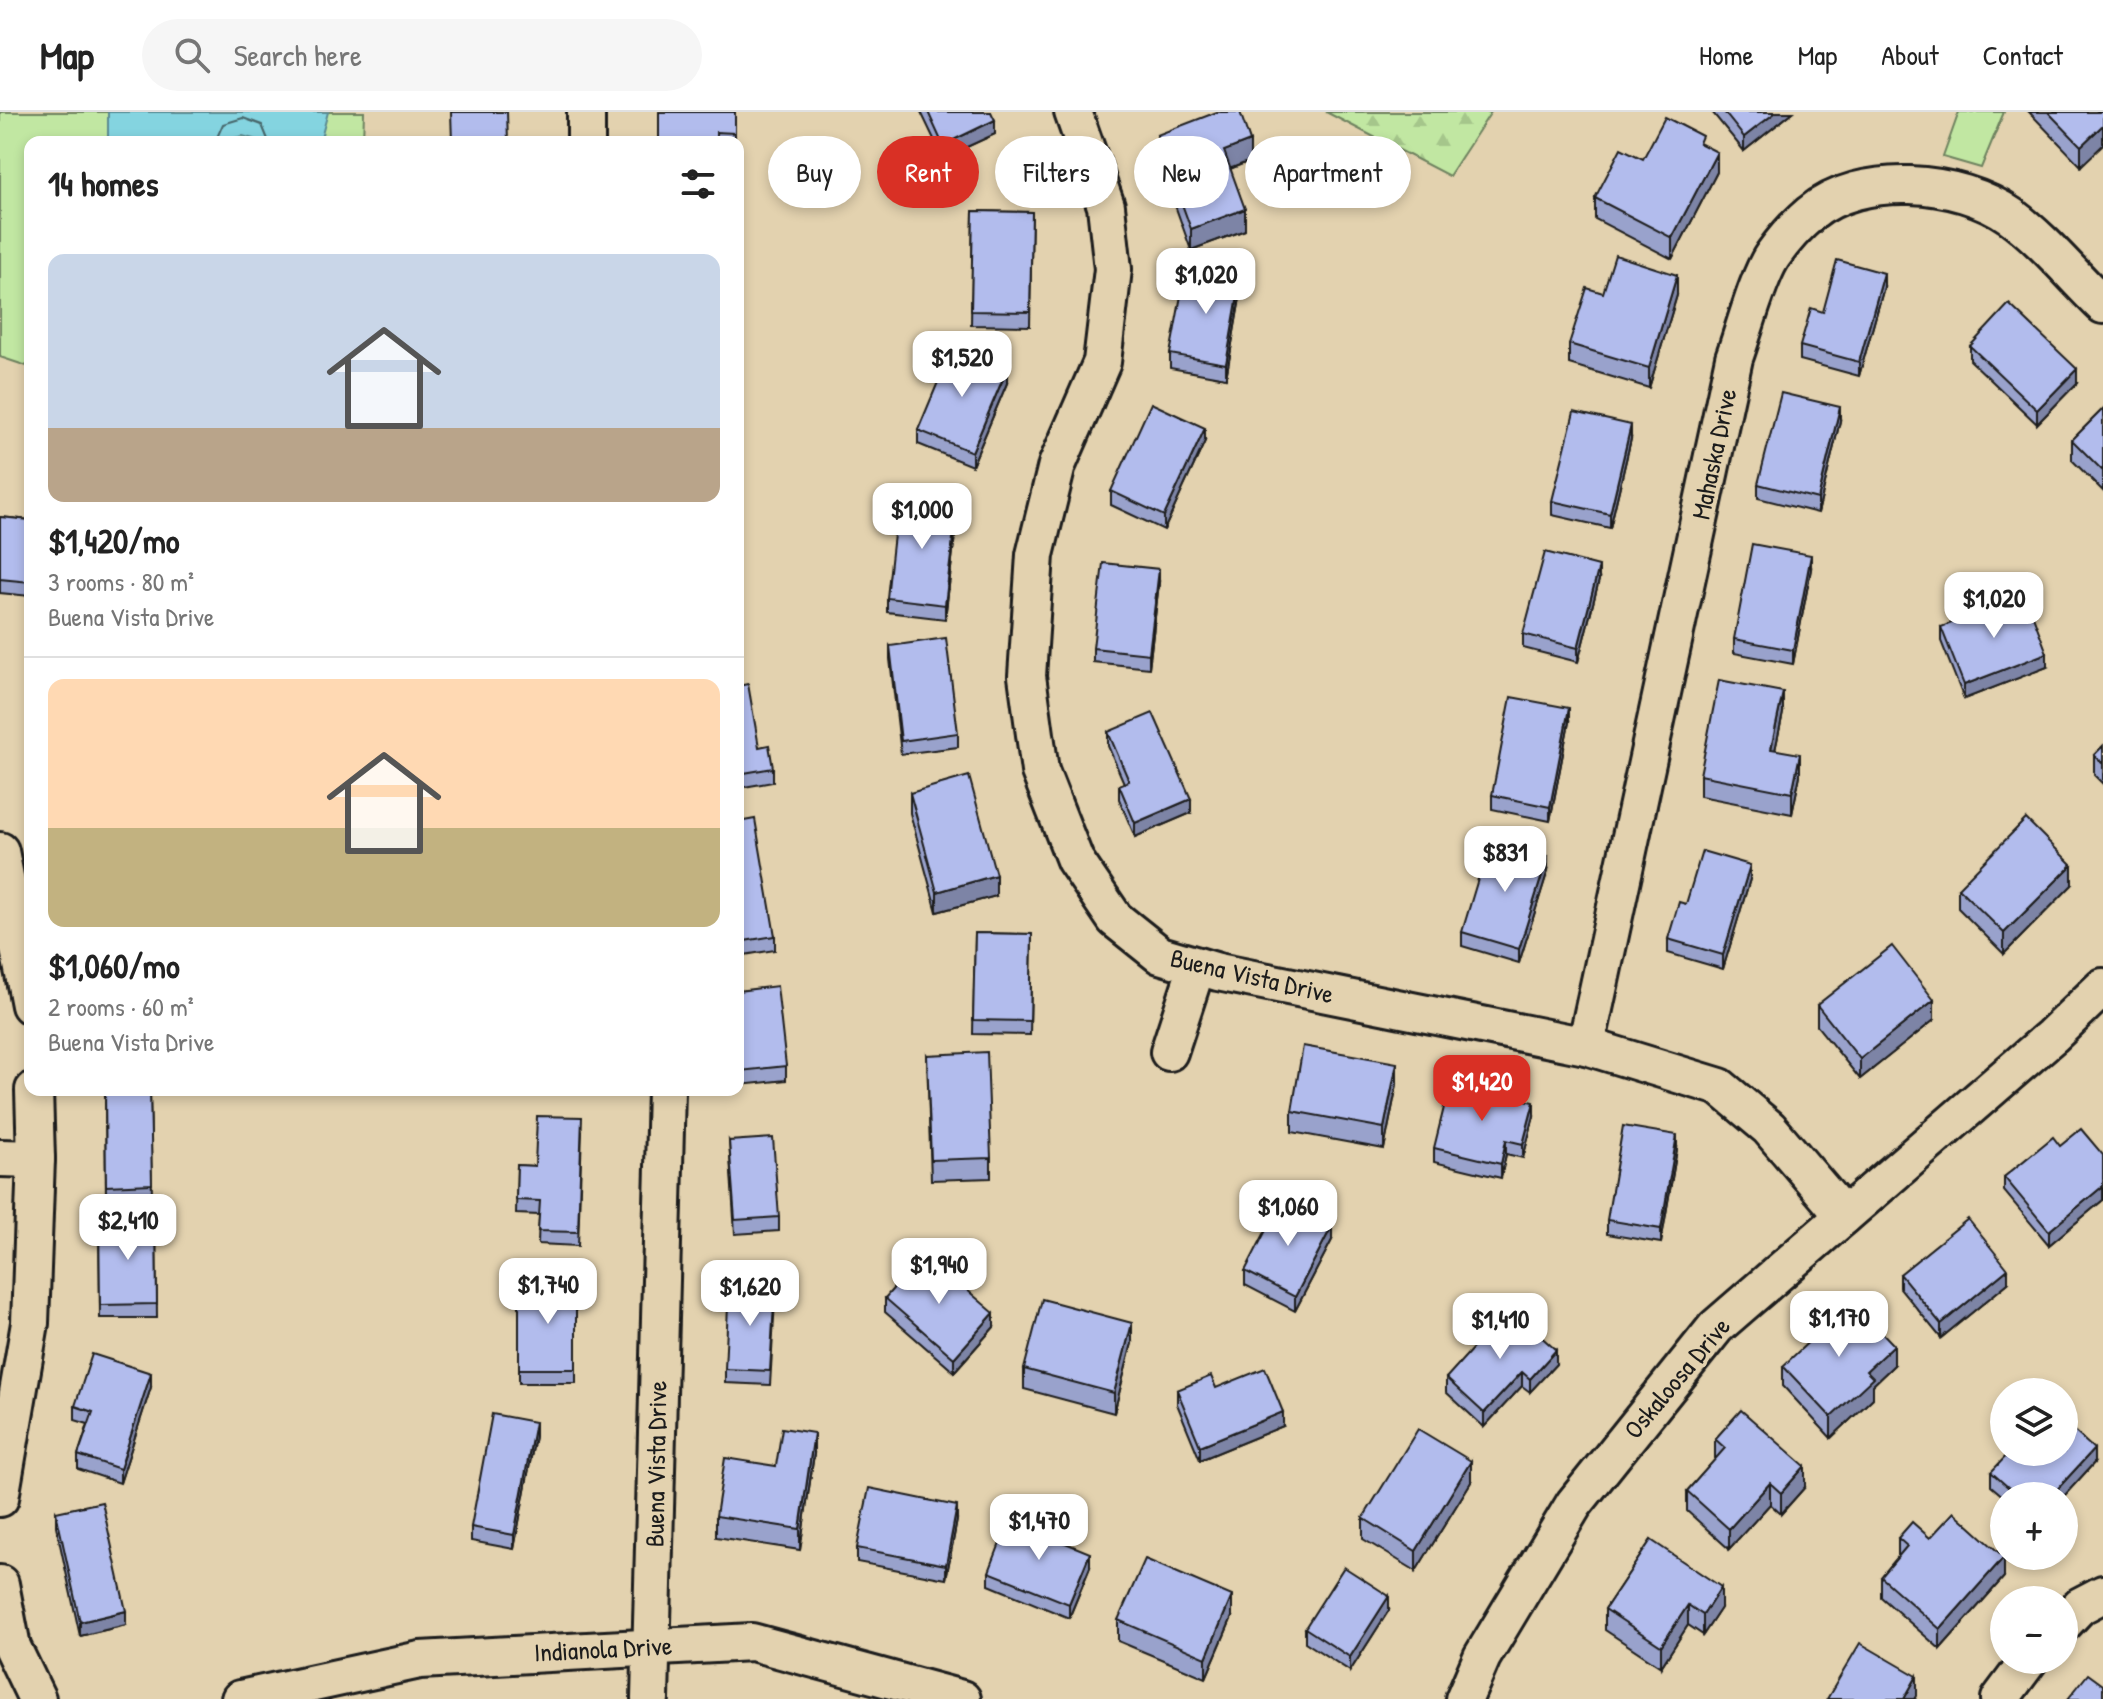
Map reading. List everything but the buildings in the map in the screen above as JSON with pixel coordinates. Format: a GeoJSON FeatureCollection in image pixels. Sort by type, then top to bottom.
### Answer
{"type":"FeatureCollection","features":[{"type":"Feature","properties":{"kind":"street"},"geometry":{"type":"LineString","coordinates":[[586,112],[586,136]]}},
{"type":"Feature","properties":{"kind":"street","name":"Buena Vista Drive"},"geometry":{"type":"LineString","coordinates":[[1073,112],[1106,206],[1113,269],[1102,362],[1057,465],[1035,555],[1027,676],[1040,771],[1075,860],[1115,919],[1160,955],[1197,966],[1586,1046],[1720,1087],[1769,1128],[1844,1216]]}},
{"type":"Feature","properties":{"kind":"street","name":"Mahaska Drive"},"geometry":{"type":"LineString","coordinates":[[1586,1046],[1734,358],[1772,257],[1811,213],[1837,199],[1872,187],[1929,184],[1987,201],[2013,217],[2103,305]]}},
{"type":"Feature","properties":{"kind":"street"},"geometry":{"type":"LineString","coordinates":[[0,851],[24,974]]}},
{"type":"Feature","properties":{"kind":"street"},"geometry":{"type":"LineString","coordinates":[[1169,1052],[1197,966]]}},
{"type":"Feature","properties":{"kind":"street","name":"Oskaloosa Drive"},"geometry":{"type":"LineString","coordinates":[[1464,1699],[1482,1657],[1574,1504],[1716,1327],[2052,1036],[2103,987]]}},
{"type":"Feature","properties":{"kind":"street"},"geometry":{"type":"LineString","coordinates":[[0,1498],[30,1323],[36,1159],[34,1096]]}},
{"type":"Feature","properties":{"kind":"street","name":"Buena Vista Drive"},"geometry":{"type":"LineString","coordinates":[[650,1699],[666,1096]]}},
{"type":"Feature","properties":{"kind":"street"},"geometry":{"type":"LineString","coordinates":[[0,1158],[36,1159]]}},
{"type":"Feature","properties":{"kind":"street"},"geometry":{"type":"LineString","coordinates":[[0,1584],[12,1647],[37,1699]]}},
{"type":"Feature","properties":{"kind":"street"},"geometry":{"type":"LineString","coordinates":[[2078,1608],[2103,1594]]}},
{"type":"Feature","properties":{"kind":"street","name":"Indianola Drive"},"geometry":{"type":"LineString","coordinates":[[240,1699],[420,1660],[652,1645],[752,1642],[962,1699]]}},
{"type":"Feature","properties":{"kind":"street"},"geometry":{"type":"LineString","coordinates":[[2000,1699],[2019,1674]]}},
{"type":"Feature","properties":{"kind":"green space"},"geometry":{"type":"Polygon","coordinates":[[[0,112],[364,112],[363,136],[24,136],[24,365],[0,357],[0,112]]]}},
{"type":"Feature","properties":{"kind":"green space"},"geometry":{"type":"Polygon","coordinates":[[[1326,112],[1491,112],[1449,176],[1411,156],[1411,136],[1372,136],[1326,112]]]}},
{"type":"Feature","properties":{"kind":"green space"},"geometry":{"type":"Polygon","coordinates":[[[1959,112],[2004,112],[1981,168],[1943,157],[1959,112]]]}},
{"type":"Feature","properties":{"kind":"water"},"geometry":{"type":"Polygon","coordinates":[[[108,112],[328,112],[322,136],[108,136],[108,112]]]}}]}
